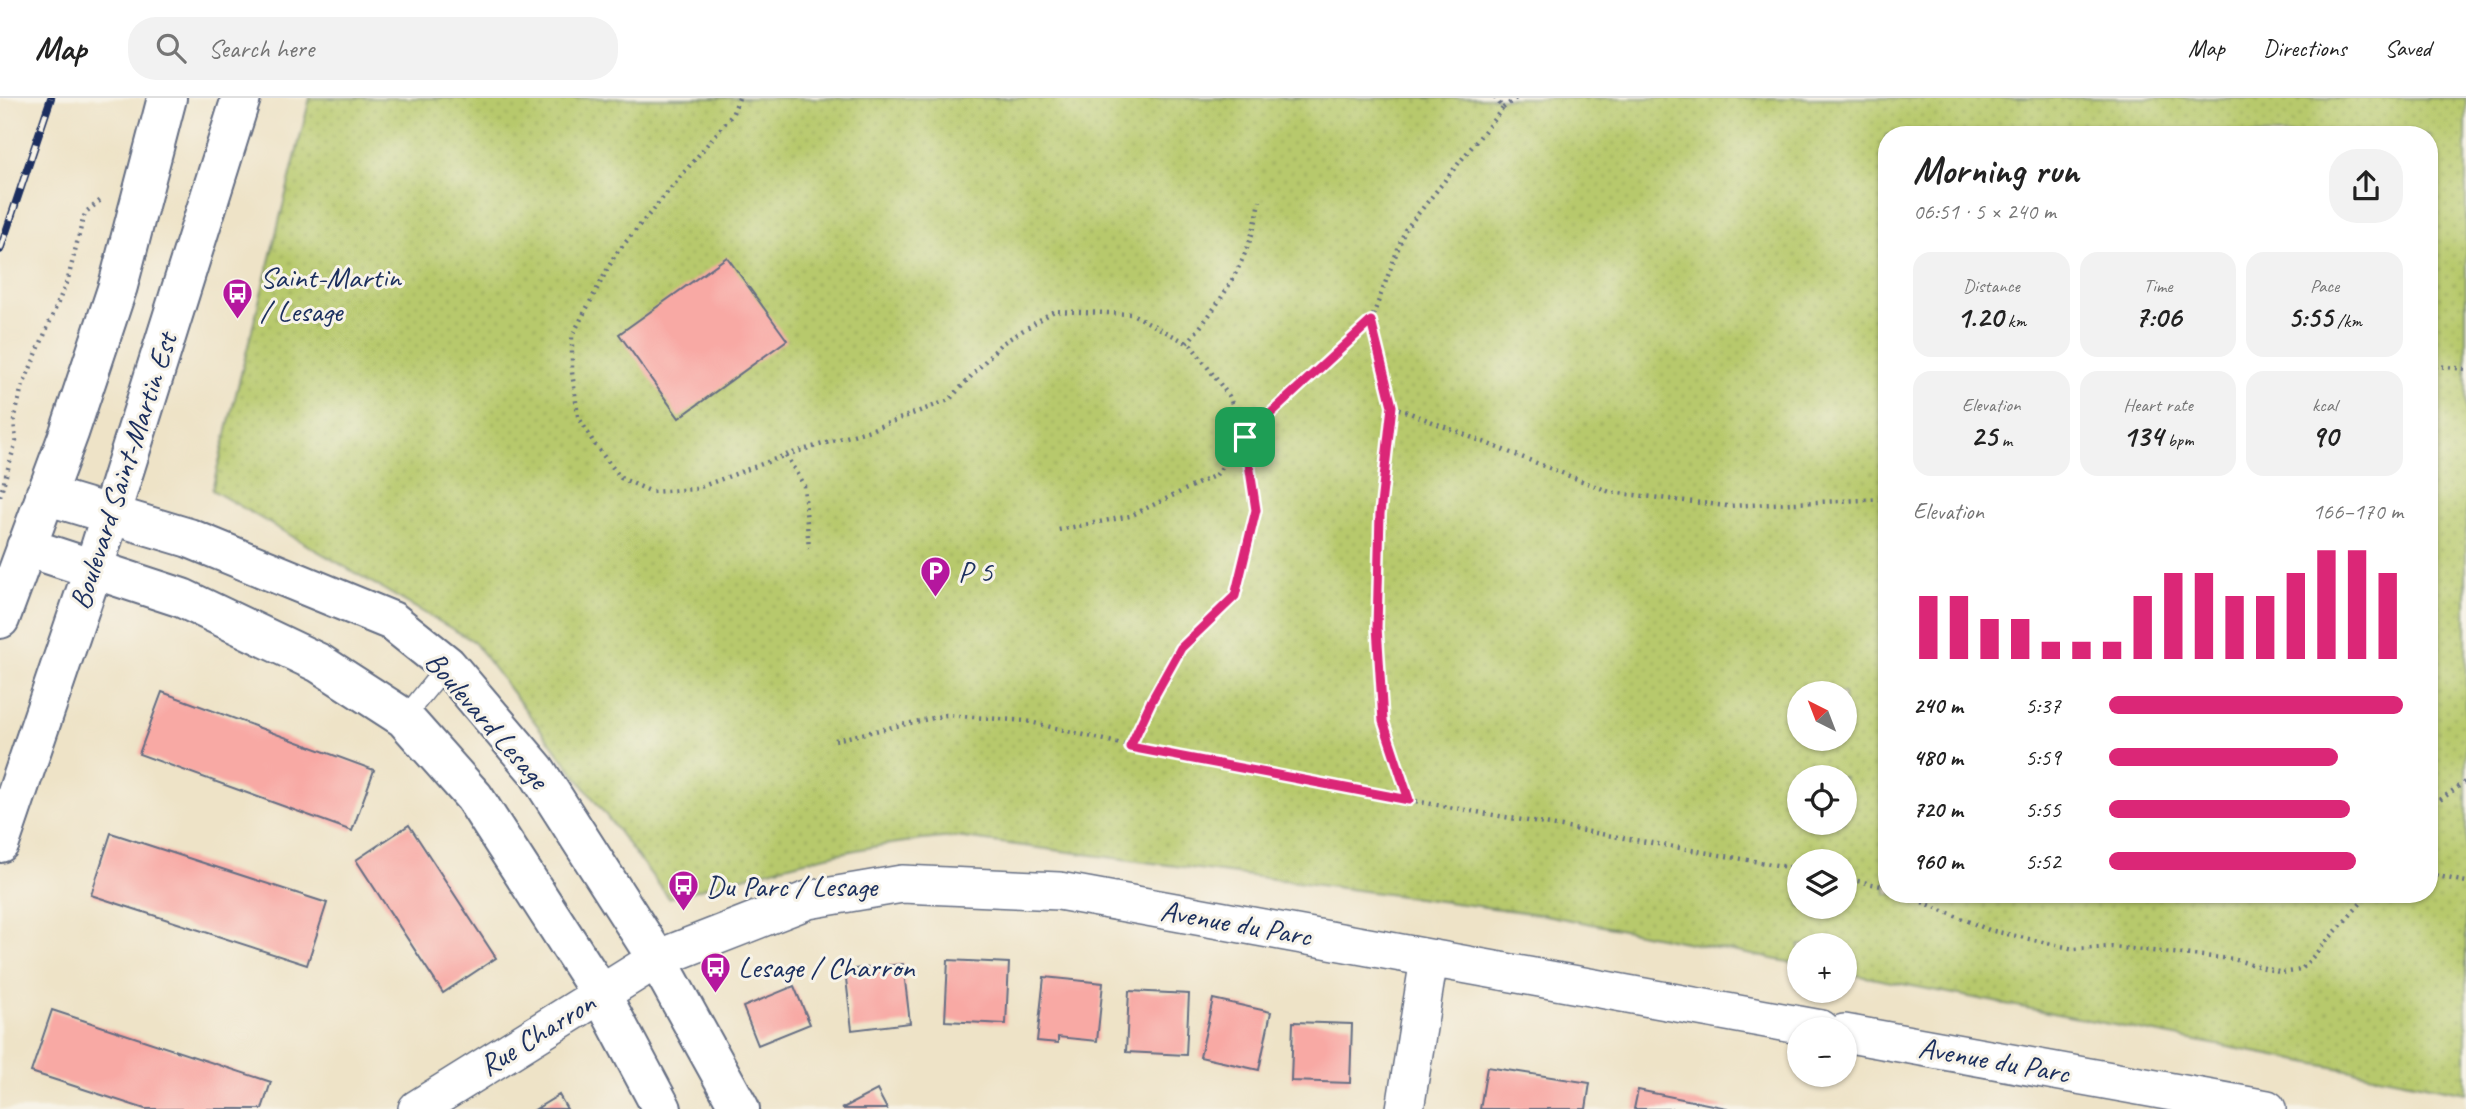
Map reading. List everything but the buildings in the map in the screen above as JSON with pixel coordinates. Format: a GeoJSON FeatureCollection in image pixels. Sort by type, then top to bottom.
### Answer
{"type":"FeatureCollection","features":[{"type":"Feature","properties":{"kind":"street","name":"Boulevard Saint-Martin Est"},"geometry":{"type":"LineString","coordinates":[[0,619],[118,286],[167,98]]}},
{"type":"Feature","properties":{"kind":"street","name":"Boulevard Saint-Martin Est"},"geometry":{"type":"LineString","coordinates":[[0,843],[94,567],[241,98]]}},
{"type":"Feature","properties":{"kind":"street","name":"Boulevard Lesage"},"geometry":{"type":"LineString","coordinates":[[45,495],[189,538],[392,621],[447,665],[536,769],[657,959],[740,1109]]}},
{"type":"Feature","properties":{"kind":"street","name":"Boulevard Lesage"},"geometry":{"type":"LineString","coordinates":[[26,547],[94,567],[182,598],[319,663],[404,718],[474,797],[601,994],[662,1109]]}},
{"type":"Feature","properties":{"kind":"street","name":"Avenue du Parc"},"geometry":{"type":"LineString","coordinates":[[657,959],[808,900],[902,884],[1059,891],[1787,1023]]}},
{"type":"Feature","properties":{"kind":"street","name":"Rue Charron"},"geometry":{"type":"LineString","coordinates":[[417,1109],[657,959]]}},
{"type":"Feature","properties":{"kind":"street"},"geometry":{"type":"LineString","coordinates":[[1405,1109],[1429,959]]}},
{"type":"Feature","properties":{"kind":"street","name":"Avenue du Parc"},"geometry":{"type":"LineString","coordinates":[[1857,1036],[2133,1097],[2267,1109]]}},
{"type":"Feature","properties":{"kind":"lane"},"geometry":{"type":"LineString","coordinates":[[404,718],[447,665]]}},
{"type":"Feature","properties":{"kind":"path"},"geometry":{"type":"LineString","coordinates":[[739,98],[732,115],[615,255],[572,336],[572,372],[578,416],[595,445],[621,478],[652,492],[695,489],[786,455],[870,430],[949,400],[1001,344],[1054,311],[1132,314],[1187,343],[1229,396],[1245,437],[1256,510],[1235,596],[1181,648],[1130,747]]}},
{"type":"Feature","properties":{"kind":"path"},"geometry":{"type":"LineString","coordinates":[[1495,98],[1503,108]]}},
{"type":"Feature","properties":{"kind":"path"},"geometry":{"type":"LineString","coordinates":[[1058,530],[1130,516],[1216,475],[1245,437],[1371,321],[1405,230],[1503,108],[1516,98]]}},
{"type":"Feature","properties":{"kind":"path"},"geometry":{"type":"LineString","coordinates":[[1187,343],[1211,314],[1241,265],[1256,226],[1260,201]]}},
{"type":"Feature","properties":{"kind":"path"},"geometry":{"type":"LineString","coordinates":[[0,496],[16,441],[14,421],[21,390],[68,279],[83,219],[95,205]]}},
{"type":"Feature","properties":{"kind":"path"},"geometry":{"type":"LineString","coordinates":[[1371,321],[1392,406],[1380,514],[1377,627],[1383,721],[1409,800]]}},
{"type":"Feature","properties":{"kind":"path"},"geometry":{"type":"LineString","coordinates":[[2438,366],[2466,369]]}},
{"type":"Feature","properties":{"kind":"path"},"geometry":{"type":"LineString","coordinates":[[1392,406],[1610,492],[1727,506],[1878,499]]}},
{"type":"Feature","properties":{"kind":"path"},"geometry":{"type":"LineString","coordinates":[[786,455],[804,486],[809,549]]}},
{"type":"Feature","properties":{"kind":"path"},"geometry":{"type":"LineString","coordinates":[[835,740],[946,715],[1026,721],[1130,747],[1787,867]]}},
{"type":"Feature","properties":{"kind":"path"},"geometry":{"type":"LineString","coordinates":[[2438,802],[2466,782]]}},
{"type":"Feature","properties":{"kind":"path"},"geometry":{"type":"LineString","coordinates":[[2438,876],[2466,882]]}},
{"type":"Feature","properties":{"kind":"path"},"geometry":{"type":"LineString","coordinates":[[1857,881],[1878,885]]}},
{"type":"Feature","properties":{"kind":"path"},"geometry":{"type":"LineString","coordinates":[[1924,903],[1989,930],[2074,949],[2112,947],[2233,959],[2282,973],[2301,970],[2361,903]]}},
{"type":"Feature","properties":{"kind":"green space"},"geometry":{"type":"Polygon","coordinates":[[[310,98],[2466,98],[2466,1093],[1857,975],[1857,933],[1787,933],[1787,962],[1545,915],[956,837],[847,852],[775,868],[669,898],[473,641],[212,490],[310,98]]]}},
{"type":"Feature","properties":{"kind":"railway"},"geometry":{"type":"LineString","coordinates":[[0,250],[51,98]]}},
{"type":"Feature","properties":{"kind":"place","name":"Saint-Martin / Lesage"},"geometry":{"type":"Point","coordinates":[237,321]}},
{"type":"Feature","properties":{"kind":"place","name":"P 5"},"geometry":{"type":"Point","coordinates":[935,598]}},
{"type":"Feature","properties":{"kind":"place","name":"Du Parc / Lesage"},"geometry":{"type":"Point","coordinates":[683,913]}},
{"type":"Feature","properties":{"kind":"place","name":"Lesage / Charron"},"geometry":{"type":"Point","coordinates":[715,994]}},
{"type":"Feature","properties":{"kind":"route"},"geometry":{"type":"LineString","coordinates":[[1371,321],[1392,406],[1380,514],[1377,627],[1383,721],[1409,800],[1130,747],[1181,648],[1235,596],[1256,510],[1245,437],[1371,321]]}}]}
